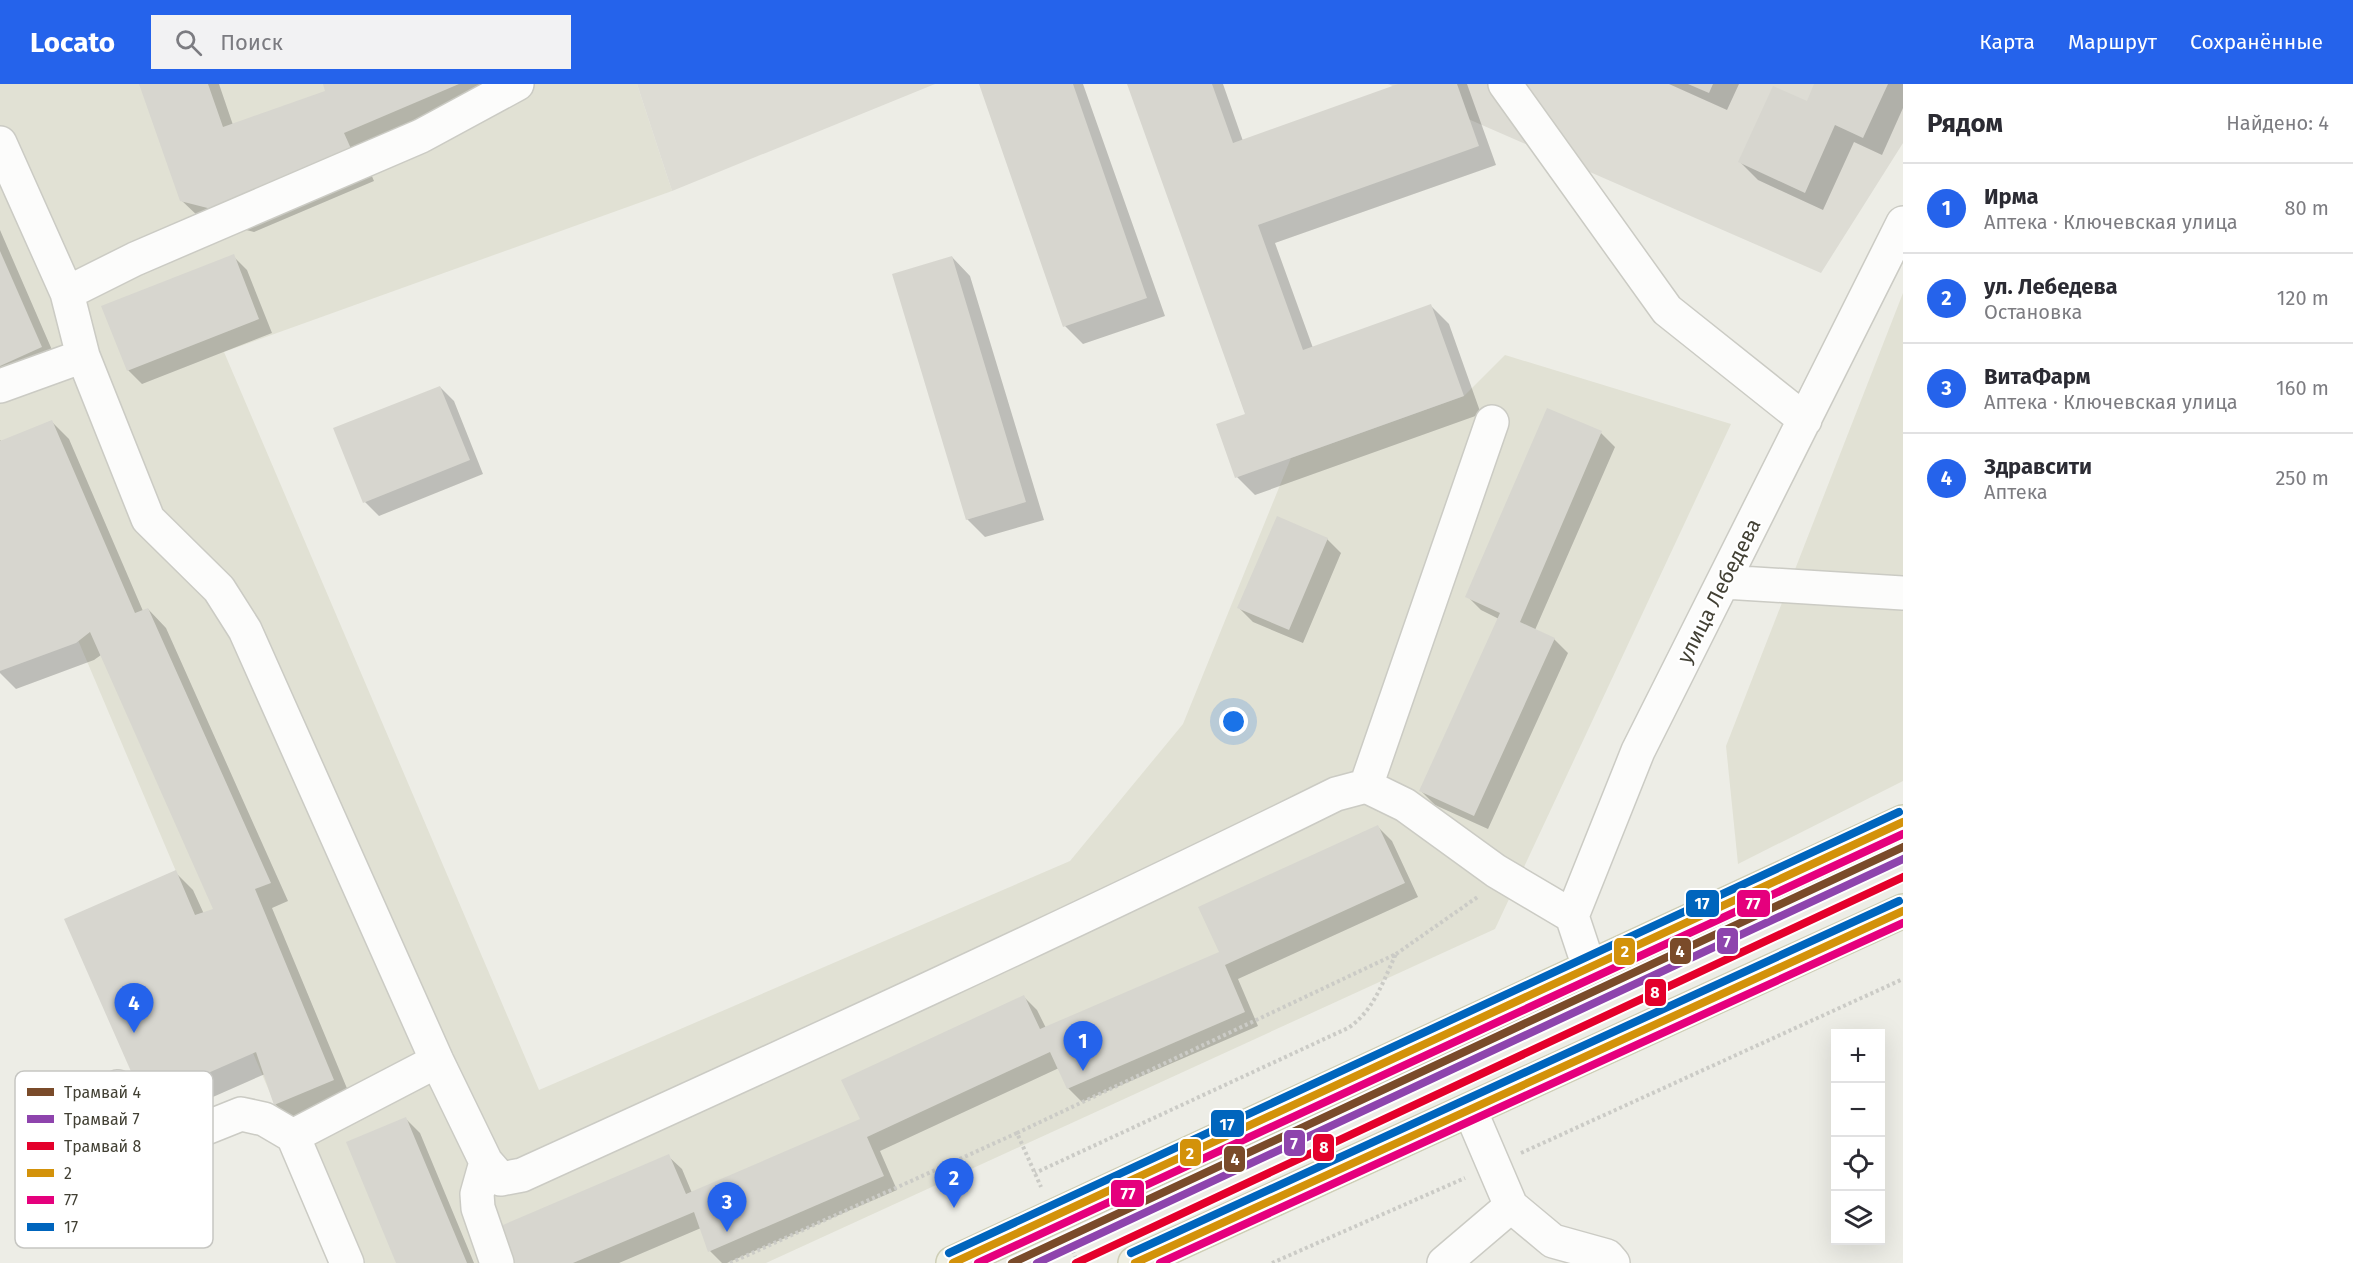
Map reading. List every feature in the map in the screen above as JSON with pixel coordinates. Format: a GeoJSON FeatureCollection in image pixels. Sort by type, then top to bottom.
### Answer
{"type":"FeatureCollection","features":[{"type":"Feature","properties":{"kind":"main road"},"geometry":{"type":"LineString","coordinates":[[953,1263],[1903,822]]}},
{"type":"Feature","properties":{"kind":"main road"},"geometry":{"type":"LineString","coordinates":[[1135,1263],[1903,911]]}},
{"type":"Feature","properties":{"kind":"street"},"geometry":{"type":"LineString","coordinates":[[67,293],[135,259],[412,140],[517,84]]}},
{"type":"Feature","properties":{"kind":"street"},"geometry":{"type":"LineString","coordinates":[[1505,84],[1667,310],[1805,420]]}},
{"type":"Feature","properties":{"kind":"street"},"geometry":{"type":"LineString","coordinates":[[0,143],[67,293],[83,356],[148,519],[219,589],[245,630],[437,1061],[486,1162],[501,1179],[522,1175],[938,986],[1165,879],[1336,794],[1366,786],[1405,805],[1496,871],[1572,916],[1589,967]]}},
{"type":"Feature","properties":{"kind":"street","name":"улица Лебедева"},"geometry":{"type":"LineString","coordinates":[[1572,916],[1638,751],[1903,223]]}},
{"type":"Feature","properties":{"kind":"street"},"geometry":{"type":"LineString","coordinates":[[0,386],[83,356]]}},
{"type":"Feature","properties":{"kind":"street"},"geometry":{"type":"LineString","coordinates":[[1366,786],[1492,422]]}},
{"type":"Feature","properties":{"kind":"street"},"geometry":{"type":"LineString","coordinates":[[1724,582],[1903,592]]}},
{"type":"Feature","properties":{"kind":"street"},"geometry":{"type":"LineString","coordinates":[[293,1136],[437,1061]]}},
{"type":"Feature","properties":{"kind":"street"},"geometry":{"type":"LineString","coordinates":[[1470,1110],[1511,1206],[1553,1241],[1609,1261]]}},
{"type":"Feature","properties":{"kind":"street"},"geometry":{"type":"LineString","coordinates":[[213,1125],[241,1114],[264,1119],[293,1136],[347,1263]]}},
{"type":"Feature","properties":{"kind":"street"},"geometry":{"type":"LineString","coordinates":[[486,1162],[477,1194],[478,1208],[497,1263]]}},
{"type":"Feature","properties":{"kind":"street"},"geometry":{"type":"LineString","coordinates":[[1444,1263],[1511,1206]]}},
{"type":"Feature","properties":{"kind":"path"},"geometry":{"type":"LineString","coordinates":[[730,1263],[1017,1133],[1396,954],[1474,901],[1488,886],[1496,871]]}},
{"type":"Feature","properties":{"kind":"path"},"geometry":{"type":"LineString","coordinates":[[1035,1173],[1348,1028],[1362,1019],[1371,1008],[1396,954]]}},
{"type":"Feature","properties":{"kind":"path"},"geometry":{"type":"LineString","coordinates":[[1272,1263],[1903,979]]}},
{"type":"Feature","properties":{"kind":"path"},"geometry":{"type":"LineString","coordinates":[[1017,1133],[1078,1263]]}},
{"type":"Feature","properties":{"kind":"shaded area"},"geometry":{"type":"Polygon","coordinates":[[[0,84],[637,84],[672,191],[224,352],[539,1090],[1070,861],[1183,724],[1291,458],[1464,396],[1505,355],[1731,424],[1495,929],[766,1263],[342,1263],[0,456],[0,84]]]}},
{"type":"Feature","properties":{"kind":"shaded area"},"geometry":{"type":"Polygon","coordinates":[[[637,84],[935,84],[672,191],[637,84]]]}},
{"type":"Feature","properties":{"kind":"shaded area"},"geometry":{"type":"Polygon","coordinates":[[[1388,84],[1903,84],[1903,143],[1821,273],[1388,84]]]}},
{"type":"Feature","properties":{"kind":"shaded area"},"geometry":{"type":"Polygon","coordinates":[[[1903,293],[1903,781],[1738,864],[1726,746],[1903,293]]]}},
{"type":"Feature","properties":{"kind":"building"},"geometry":{"type":"Polygon","coordinates":[[[139,84],[208,84],[223,127],[325,91],[323,84],[459,84],[344,133],[357,162],[235,215],[180,201],[139,84]]]}},
{"type":"Feature","properties":{"kind":"building"},"geometry":{"type":"Polygon","coordinates":[[[979,84],[1073,84],[1147,298],[1063,327],[979,84]]]}},
{"type":"Feature","properties":{"kind":"building"},"geometry":{"type":"Polygon","coordinates":[[[1127,84],[1212,84],[1233,143],[1398,84],[1457,84],[1479,146],[1258,225],[1303,350],[1431,304],[1464,396],[1235,478],[1216,424],[1245,414],[1127,84]]]}},
{"type":"Feature","properties":{"kind":"building"},"geometry":{"type":"Polygon","coordinates":[[[1688,84],[1713,84],[1709,93],[1688,84]]]}},
{"type":"Feature","properties":{"kind":"building"},"geometry":{"type":"Polygon","coordinates":[[[1814,84],[1888,84],[1863,138],[1835,125],[1805,193],[1738,162],[1773,86],[1807,101],[1814,84]]]}},
{"type":"Feature","properties":{"kind":"building"},"geometry":{"type":"Polygon","coordinates":[[[0,251],[42,347],[0,366],[0,251]]]}},
{"type":"Feature","properties":{"kind":"building"},"geometry":{"type":"Polygon","coordinates":[[[234,254],[259,319],[127,371],[101,306],[234,254]]]}},
{"type":"Feature","properties":{"kind":"building"},"geometry":{"type":"Polygon","coordinates":[[[952,256],[1026,502],[966,520],[892,274],[952,256]]]}},
{"type":"Feature","properties":{"kind":"building"},"geometry":{"type":"Polygon","coordinates":[[[440,386],[470,460],[363,503],[333,428],[440,386]]]}},
{"type":"Feature","properties":{"kind":"building"},"geometry":{"type":"Polygon","coordinates":[[[1547,408],[1602,431],[1520,622],[1555,638],[1474,816],[1419,791],[1500,613],[1465,597],[1547,408]]]}},
{"type":"Feature","properties":{"kind":"building"},"geometry":{"type":"Polygon","coordinates":[[[52,420],[135,613],[148,608],[271,883],[255,889],[334,1080],[274,1105],[256,1052],[213,1071],[131,1071],[64,919],[176,870],[195,915],[213,909],[90,632],[76,643],[0,671],[0,441],[52,420]]]}},
{"type":"Feature","properties":{"kind":"building"},"geometry":{"type":"Polygon","coordinates":[[[1277,516],[1328,538],[1289,630],[1237,608],[1277,516]]]}},
{"type":"Feature","properties":{"kind":"building"},"geometry":{"type":"Polygon","coordinates":[[[1378,825],[1405,883],[1225,965],[1245,1012],[1067,1089],[1050,1052],[867,1137],[884,1176],[708,1252],[694,1212],[573,1263],[505,1263],[491,1230],[669,1154],[686,1194],[860,1119],[841,1080],[1024,995],[1040,1029],[1219,952],[1198,907],[1378,825]]]}},
{"type":"Feature","properties":{"kind":"building"},"geometry":{"type":"Polygon","coordinates":[[[406,1117],[467,1263],[396,1263],[346,1142],[406,1117]]]}},
{"type":"Feature","properties":{"kind":"tram line","name":"4"},"geometry":{"type":"LineString","coordinates":[[1012,1263],[1903,847]]}},
{"type":"Feature","properties":{"kind":"tram line","name":"7"},"geometry":{"type":"LineString","coordinates":[[1037,1263],[1903,859]]}},
{"type":"Feature","properties":{"kind":"tram line","name":"8"},"geometry":{"type":"LineString","coordinates":[[1076,1263],[1903,877]]}},
{"type":"Feature","properties":{"kind":"transit line","name":"17"},"geometry":{"type":"LineString","coordinates":[[949,1253],[1899,812]]}},
{"type":"Feature","properties":{"kind":"transit line","name":"2"},"geometry":{"type":"LineString","coordinates":[[953,1263],[1903,822]]}},
{"type":"Feature","properties":{"kind":"transit line","name":"77"},"geometry":{"type":"LineString","coordinates":[[978,1263],[1903,834]]}},
{"type":"Feature","properties":{"kind":"transit line","name":"17"},"geometry":{"type":"LineString","coordinates":[[1131,1253],[1899,901]]}},
{"type":"Feature","properties":{"kind":"transit line","name":"2"},"geometry":{"type":"LineString","coordinates":[[1135,1263],[1903,911]]}},
{"type":"Feature","properties":{"kind":"transit line","name":"77"},"geometry":{"type":"LineString","coordinates":[[1160,1263],[1903,923]]}},
{"type":"Feature","properties":{"kind":"place","name":"Здравсити"},"geometry":{"type":"Point","coordinates":[134,1033]}},
{"type":"Feature","properties":{"kind":"place","name":"Ирма"},"geometry":{"type":"Point","coordinates":[1083,1071]}},
{"type":"Feature","properties":{"kind":"place","name":"ул. Лебедева"},"geometry":{"type":"Point","coordinates":[954,1208]}},
{"type":"Feature","properties":{"kind":"place","name":"ВитаФарм"},"geometry":{"type":"Point","coordinates":[727,1232]}}]}
